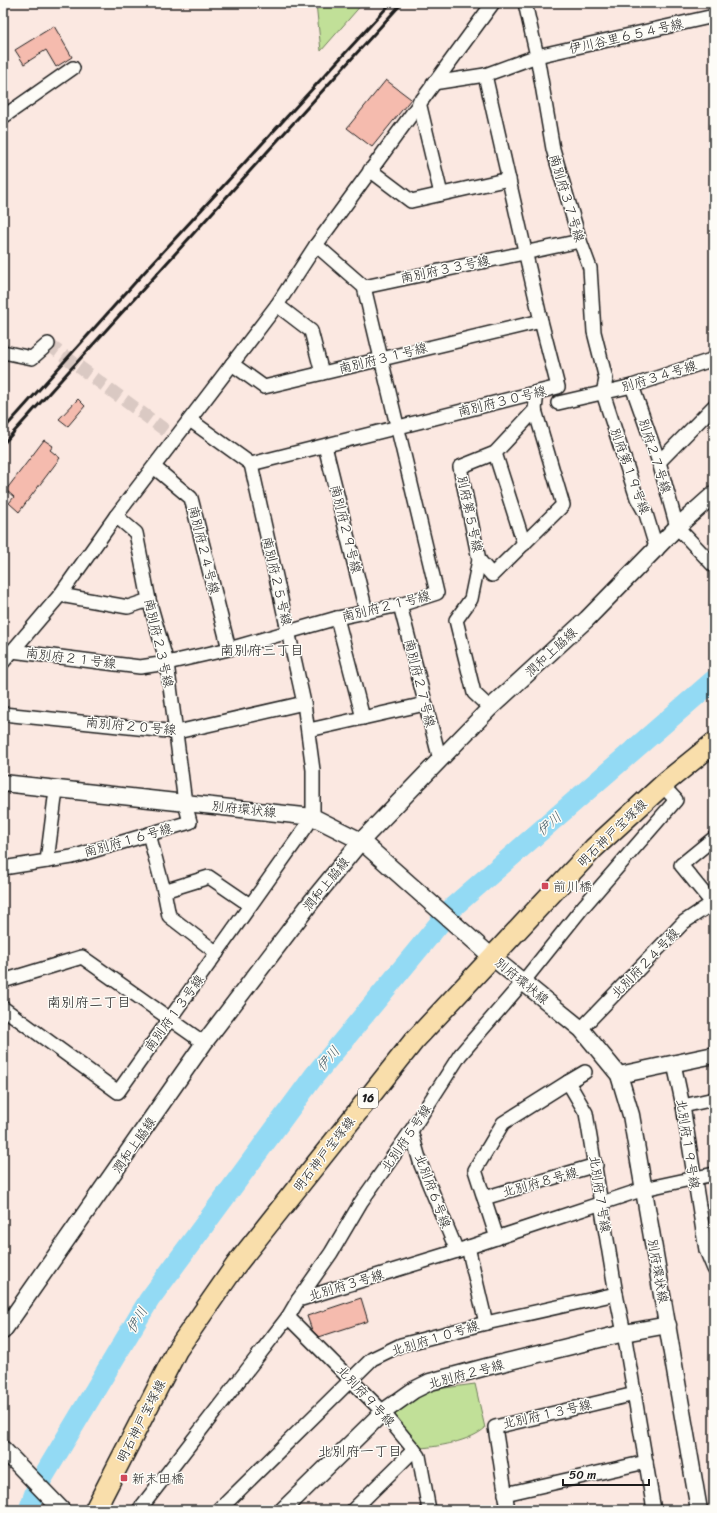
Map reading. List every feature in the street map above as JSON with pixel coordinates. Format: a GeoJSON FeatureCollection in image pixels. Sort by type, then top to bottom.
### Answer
{"type":"FeatureCollection","features":[{"type":"Feature","properties":{"kind":"main road","name":"明石神戸宝塚線"},"geometry":{"type":"LineString","coordinates":[[95,1510],[177,1350],[236,1265],[413,1042],[488,952],[594,848],[662,785],[714,743]]}},
{"type":"Feature","properties":{"kind":"street"},"geometry":{"type":"LineString","coordinates":[[3,662],[60,595],[116,516],[277,305],[316,244],[493,3]]}},
{"type":"Feature","properties":{"kind":"street","name":"南別府３７号線"},"geometry":{"type":"LineString","coordinates":[[525,3],[538,56],[553,149],[580,241],[590,268],[594,332],[606,379],[603,393]]}},
{"type":"Feature","properties":{"kind":"street","name":"伊川谷里６５４号線"},"geometry":{"type":"LineString","coordinates":[[484,75],[538,56],[714,16]]}},
{"type":"Feature","properties":{"kind":"street"},"geometry":{"type":"LineString","coordinates":[[3,117],[73,68]]}},
{"type":"Feature","properties":{"kind":"street"},"geometry":{"type":"LineString","coordinates":[[433,83],[484,75]]}},
{"type":"Feature","properties":{"kind":"street","name":"南別府３０号線"},"geometry":{"type":"LineString","coordinates":[[250,464],[558,387],[541,321],[484,75]]}},
{"type":"Feature","properties":{"kind":"street"},"geometry":{"type":"LineString","coordinates":[[419,102],[441,194]]}},
{"type":"Feature","properties":{"kind":"street"},"geometry":{"type":"LineString","coordinates":[[370,170],[411,200],[509,179]]}},
{"type":"Feature","properties":{"kind":"street","name":"南別府３３号線"},"geometry":{"type":"LineString","coordinates":[[364,287],[580,241]]}},
{"type":"Feature","properties":{"kind":"street"},"geometry":{"type":"LineString","coordinates":[[316,244],[364,287]]}},
{"type":"Feature","properties":{"kind":"street","name":"南別府２１号線"},"geometry":{"type":"LineString","coordinates":[[12,651],[140,667],[167,663],[229,649],[337,618],[400,605],[437,593],[364,287]]}},
{"type":"Feature","properties":{"kind":"street"},"geometry":{"type":"LineString","coordinates":[[277,305],[311,331],[322,373]]}},
{"type":"Feature","properties":{"kind":"street","name":"南別府３１号線"},"geometry":{"type":"LineString","coordinates":[[232,364],[264,387],[541,321]]}},
{"type":"Feature","properties":{"kind":"street"},"geometry":{"type":"LineString","coordinates":[[3,352],[32,358],[48,344]]}},
{"type":"Feature","properties":{"kind":"street","name":"別府３４号線"},"geometry":{"type":"LineString","coordinates":[[603,393],[632,386],[714,359]]}},
{"type":"Feature","properties":{"kind":"street","name":"別府２７号線"},"geometry":{"type":"LineString","coordinates":[[632,386],[659,462],[677,527]]}},
{"type":"Feature","properties":{"kind":"street"},"geometry":{"type":"LineString","coordinates":[[479,560],[492,575],[563,504],[535,410],[537,392]]}},
{"type":"Feature","properties":{"kind":"street"},"geometry":{"type":"LineString","coordinates":[[558,403],[603,393]]}},
{"type":"Feature","properties":{"kind":"street","name":"別府第１９号線"},"geometry":{"type":"LineString","coordinates":[[603,393],[637,498],[646,514],[657,550]]}},
{"type":"Feature","properties":{"kind":"street"},"geometry":{"type":"LineString","coordinates":[[659,462],[714,406]]}},
{"type":"Feature","properties":{"kind":"street","name":"別府第５号線"},"geometry":{"type":"LineString","coordinates":[[490,708],[474,694],[456,620],[471,599],[479,560],[460,467],[495,453],[535,410]]}},
{"type":"Feature","properties":{"kind":"street"},"geometry":{"type":"LineString","coordinates":[[190,420],[250,464]]}},
{"type":"Feature","properties":{"kind":"street","name":"南別府２９号線"},"geometry":{"type":"LineString","coordinates":[[325,446],[366,611]]}},
{"type":"Feature","properties":{"kind":"street"},"geometry":{"type":"LineString","coordinates":[[495,453],[524,544]]}},
{"type":"Feature","properties":{"kind":"street","name":"南別府２５号線"},"geometry":{"type":"LineString","coordinates":[[250,464],[289,632],[309,730],[313,770],[313,817]]}},
{"type":"Feature","properties":{"kind":"street","name":"南別府２４号線"},"geometry":{"type":"LineString","coordinates":[[154,467],[191,498],[229,649]]}},
{"type":"Feature","properties":{"kind":"street","name":"潤和上脇線"},"geometry":{"type":"LineString","coordinates":[[3,1331],[204,1043],[312,901],[361,841],[490,708],[587,619],[657,550],[677,527],[714,494]]}},
{"type":"Feature","properties":{"kind":"street","name":"南別府２３号線"},"geometry":{"type":"LineString","coordinates":[[116,516],[136,533],[149,600],[167,663],[185,803]]}},
{"type":"Feature","properties":{"kind":"street"},"geometry":{"type":"LineString","coordinates":[[677,527],[714,566]]}},
{"type":"Feature","properties":{"kind":"street"},"geometry":{"type":"LineString","coordinates":[[60,595],[128,607],[149,600]]}},
{"type":"Feature","properties":{"kind":"street","name":"南別府２７号線"},"geometry":{"type":"LineString","coordinates":[[400,605],[440,760]]}},
{"type":"Feature","properties":{"kind":"street"},"geometry":{"type":"LineString","coordinates":[[337,618],[363,718]]}},
{"type":"Feature","properties":{"kind":"street","name":"南別府２０号線"},"geometry":{"type":"LineString","coordinates":[[3,714],[177,732],[304,703]]}},
{"type":"Feature","properties":{"kind":"street"},"geometry":{"type":"LineString","coordinates":[[309,730],[425,704]]}},
{"type":"Feature","properties":{"kind":"street","name":"別府環状線"},"geometry":{"type":"LineString","coordinates":[[3,783],[313,817],[361,841],[523,982],[581,1029],[619,1075],[631,1115],[699,1510]]}},
{"type":"Feature","properties":{"kind":"street","name":"北別府５号線"},"geometry":{"type":"LineString","coordinates":[[298,1300],[331,1253],[361,1202],[411,1131],[460,1055],[523,982],[583,907],[676,800],[662,785]]}},
{"type":"Feature","properties":{"kind":"street"},"geometry":{"type":"LineString","coordinates":[[47,861],[56,790]]}},
{"type":"Feature","properties":{"kind":"street","name":"南別府１６号線"},"geometry":{"type":"LineString","coordinates":[[3,868],[72,857],[190,822],[185,803]]}},
{"type":"Feature","properties":{"kind":"street","name":"南別府１３号線"},"geometry":{"type":"LineString","coordinates":[[3,1008],[118,1092],[313,817]]}},
{"type":"Feature","properties":{"kind":"street"},"geometry":{"type":"LineString","coordinates":[[149,834],[169,916],[217,953]]}},
{"type":"Feature","properties":{"kind":"street"},"geometry":{"type":"LineString","coordinates":[[713,902],[681,865],[714,838]]}},
{"type":"Feature","properties":{"kind":"street"},"geometry":{"type":"LineString","coordinates":[[164,891],[209,876],[250,905]]}},
{"type":"Feature","properties":{"kind":"street","name":"北別府２４号線"},"geometry":{"type":"LineString","coordinates":[[581,1029],[684,922],[713,902]]}},
{"type":"Feature","properties":{"kind":"street"},"geometry":{"type":"LineString","coordinates":[[3,981],[82,957],[204,1043]]}},
{"type":"Feature","properties":{"kind":"street"},"geometry":{"type":"LineString","coordinates":[[619,1075],[714,1055]]}},
{"type":"Feature","properties":{"kind":"street","name":"北別府１９号線"},"geometry":{"type":"LineString","coordinates":[[674,1064],[683,1106],[694,1179],[714,1269]]}},
{"type":"Feature","properties":{"kind":"street"},"geometry":{"type":"LineString","coordinates":[[497,1238],[475,1170],[503,1123],[585,1072]]}},
{"type":"Feature","properties":{"kind":"street","name":"北別府７号線"},"geometry":{"type":"LineString","coordinates":[[568,1082],[586,1113],[654,1510]]}},
{"type":"Feature","properties":{"kind":"street"},"geometry":{"type":"LineString","coordinates":[[683,1106],[714,1099]]}},
{"type":"Feature","properties":{"kind":"street","name":"北別府６号線"},"geometry":{"type":"LineString","coordinates":[[411,1131],[421,1165],[462,1249],[486,1323]]}},
{"type":"Feature","properties":{"kind":"street","name":"北別府８号線"},"geometry":{"type":"LineString","coordinates":[[484,1198],[596,1165]]}},
{"type":"Feature","properties":{"kind":"street","name":"北別府３号線"},"geometry":{"type":"LineString","coordinates":[[139,1510],[288,1317],[298,1300],[497,1238],[644,1189],[714,1174]]}},
{"type":"Feature","properties":{"kind":"street","name":"北別府１０号線"},"geometry":{"type":"LineString","coordinates":[[219,1510],[352,1381],[372,1359],[401,1345],[486,1323],[616,1294]]}},
{"type":"Feature","properties":{"kind":"street","name":"北別府９号線"},"geometry":{"type":"LineString","coordinates":[[288,1317],[382,1412],[419,1456],[429,1510]]}},
{"type":"Feature","properties":{"kind":"street","name":"北別府２号線"},"geometry":{"type":"LineString","coordinates":[[283,1510],[382,1412],[414,1390],[430,1382],[624,1333],[668,1325]]}},
{"type":"Feature","properties":{"kind":"street","name":"北別府１３号線"},"geometry":{"type":"LineString","coordinates":[[508,1510],[495,1426],[635,1394]]}},
{"type":"Feature","properties":{"kind":"street"},"geometry":{"type":"LineString","coordinates":[[353,1510],[414,1450]]}},
{"type":"Feature","properties":{"kind":"street"},"geometry":{"type":"LineString","coordinates":[[6,1451],[62,1510]]}},
{"type":"Feature","properties":{"kind":"street"},"geometry":{"type":"LineString","coordinates":[[505,1494],[646,1462]]}},
{"type":"Feature","properties":{"kind":"green space"},"geometry":{"type":"Polygon","coordinates":[[[316,3],[363,3],[321,51],[316,3]]]}},
{"type":"Feature","properties":{"kind":"green space"},"geometry":{"type":"Polygon","coordinates":[[[475,1384],[485,1428],[471,1437],[433,1447],[416,1448],[391,1416],[393,1411],[430,1390],[475,1384]]]}},
{"type":"Feature","properties":{"kind":"building"},"geometry":{"type":"Polygon","coordinates":[[[54,26],[72,57],[56,67],[46,50],[24,64],[15,50],[54,26]]]}},
{"type":"Feature","properties":{"kind":"building"},"geometry":{"type":"Polygon","coordinates":[[[386,80],[411,99],[372,147],[347,128],[386,80]]]}},
{"type":"Feature","properties":{"kind":"building"},"geometry":{"type":"Polygon","coordinates":[[[78,399],[85,406],[68,426],[59,419],[78,399]]]}},
{"type":"Feature","properties":{"kind":"building"},"geometry":{"type":"Polygon","coordinates":[[[44,440],[53,446],[50,450],[60,458],[19,512],[9,503],[14,497],[6,490],[44,440]]]}},
{"type":"Feature","properties":{"kind":"building"},"geometry":{"type":"Polygon","coordinates":[[[361,1298],[368,1321],[319,1337],[312,1330],[307,1316],[361,1298]]]}},
{"type":"Feature","properties":{"kind":"waterway","name":"伊川"},"geometry":{"type":"LineString","coordinates":[[29,1510],[37,1487],[149,1300],[314,1076],[453,907],[714,680]]}},
{"type":"Feature","properties":{"kind":"tunnel"},"geometry":{"type":"LineString","coordinates":[[48,344],[176,438]]}},
{"type":"Feature","properties":{"kind":"railway"},"geometry":{"type":"LineString","coordinates":[[3,430],[149,267],[391,3]]}},
{"type":"Feature","properties":{"kind":"railway"},"geometry":{"type":"LineString","coordinates":[[3,444],[402,3]]}},
{"type":"Feature","properties":{"kind":"place","name":"前川橋"},"geometry":{"type":"Point","coordinates":[545,886]}},
{"type":"Feature","properties":{"kind":"place","name":"新末田橋"},"geometry":{"type":"Point","coordinates":[124,1478]}},
{"type":"Feature","properties":{"kind":"district","name":"南別府三丁目"},"geometry":{"type":"Point","coordinates":[262,650]}},
{"type":"Feature","properties":{"kind":"district","name":"南別府二丁目"},"geometry":{"type":"Point","coordinates":[89,1002]}},
{"type":"Feature","properties":{"kind":"district","name":"北別府一丁目"},"geometry":{"type":"Point","coordinates":[360,1451]}}]}
